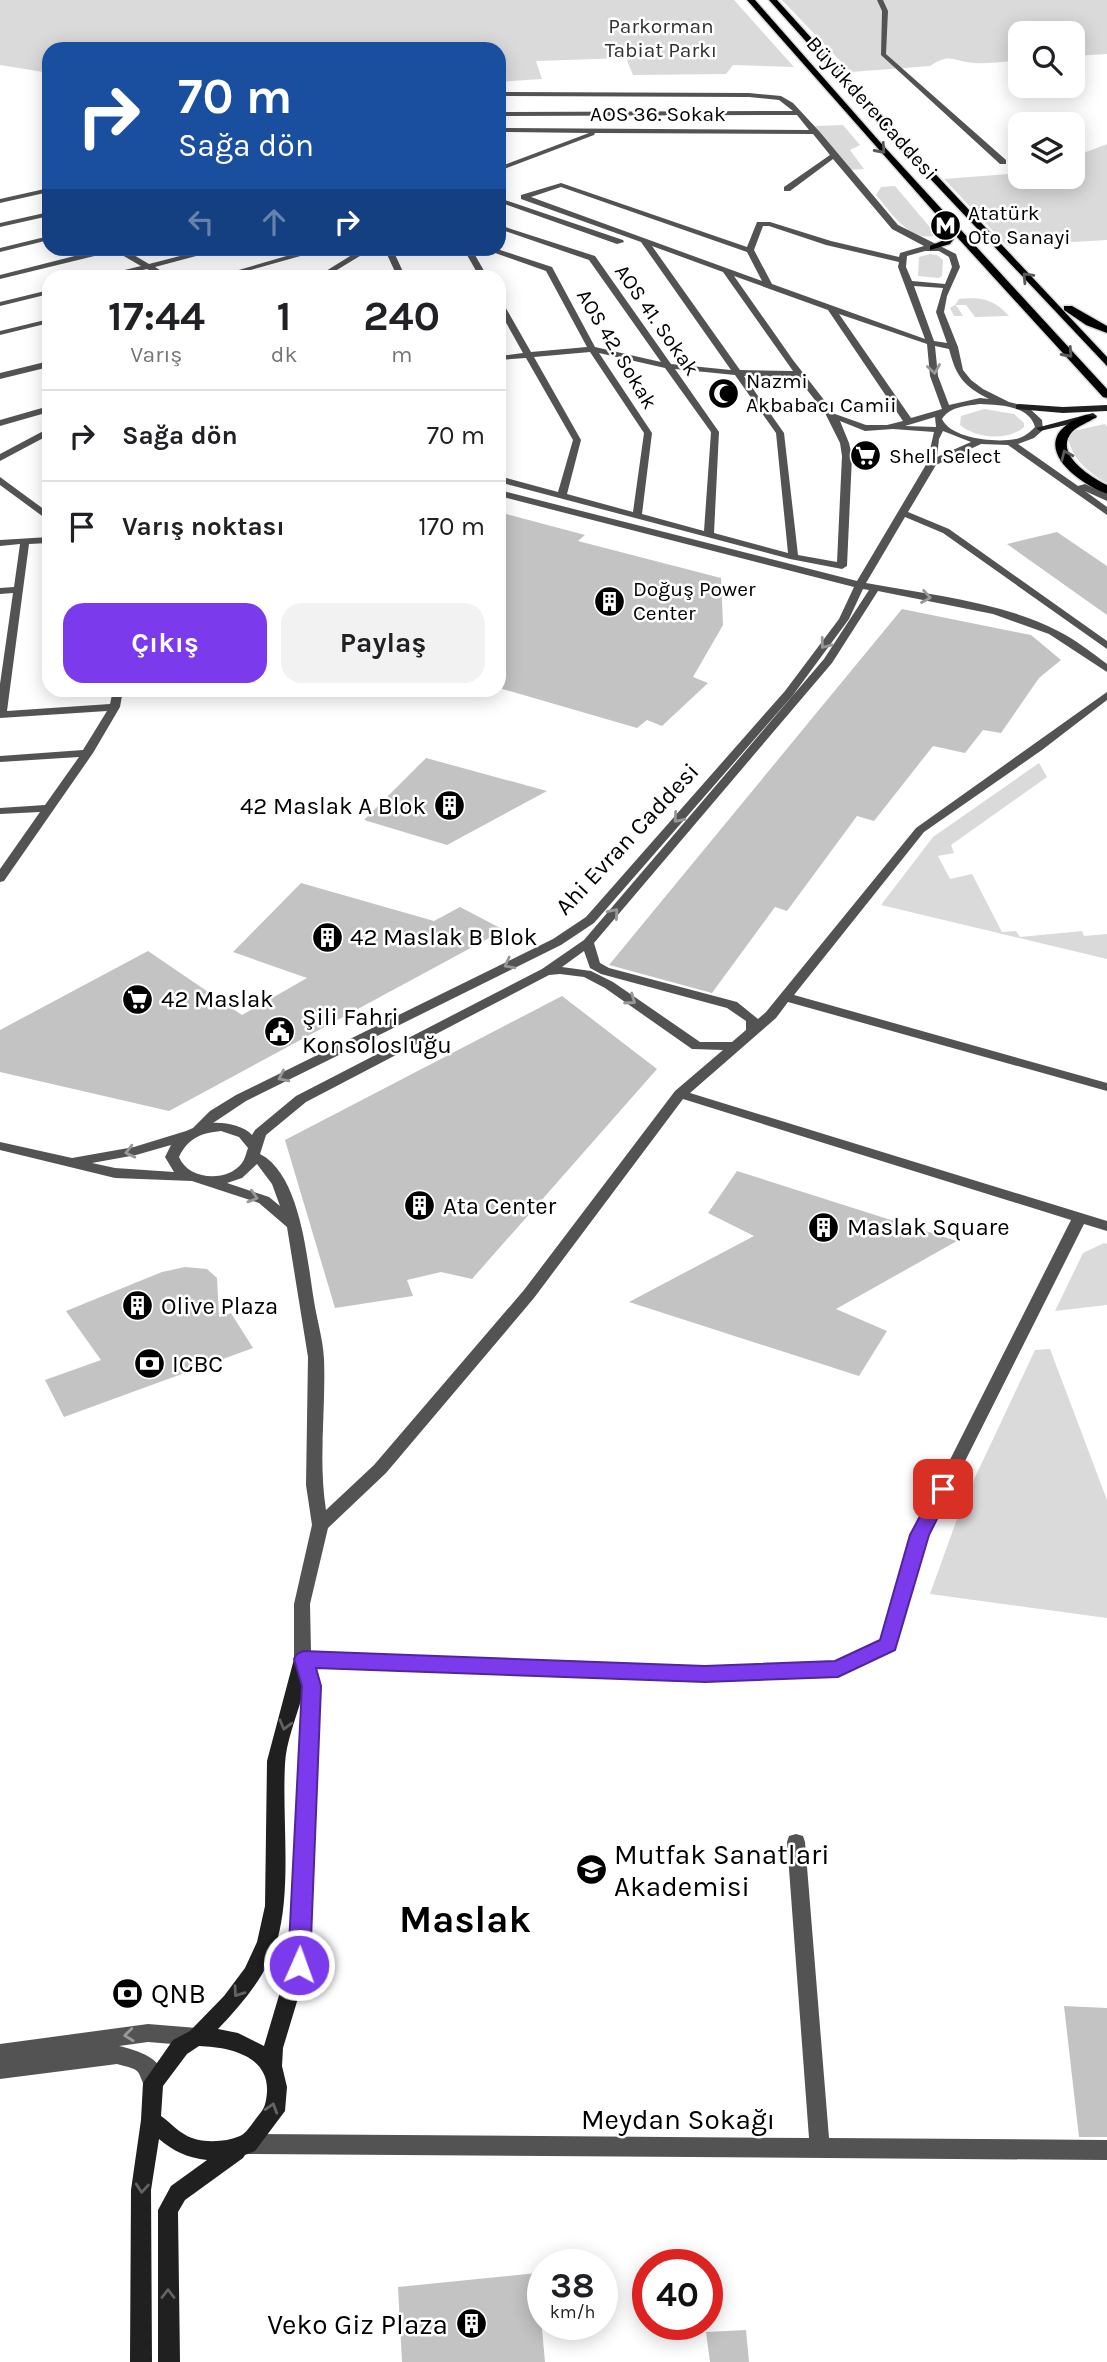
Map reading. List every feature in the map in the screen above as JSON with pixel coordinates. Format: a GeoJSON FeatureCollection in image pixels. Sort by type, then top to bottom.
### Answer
{"type":"FeatureCollection","features":[{"type":"Feature","properties":{"kind":"main road","name":"Büyükdere Caddesi"},"geometry":{"type":"LineString","coordinates":[[751,0],[1107,396]]}},
{"type":"Feature","properties":{"kind":"main road","name":"Büyükdere Caddesi"},"geometry":{"type":"LineString","coordinates":[[773,0],[1107,363]]}},
{"type":"Feature","properties":{"kind":"main road"},"geometry":{"type":"LineString","coordinates":[[831,90],[846,93],[863,110],[883,121]]}},
{"type":"Feature","properties":{"kind":"main road"},"geometry":{"type":"LineString","coordinates":[[933,248],[947,242],[955,230]]}},
{"type":"Feature","properties":{"kind":"main road"},"geometry":{"type":"LineString","coordinates":[[1048,299],[1107,330]]}},
{"type":"Feature","properties":{"kind":"main road"},"geometry":{"type":"LineString","coordinates":[[1090,417],[1069,426],[1062,435],[1061,446],[1074,469],[1107,490]]}},
{"type":"Feature","properties":{"kind":"street"},"geometry":{"type":"LineString","coordinates":[[880,0],[885,11],[883,54],[1003,162]]}},
{"type":"Feature","properties":{"kind":"street"},"geometry":{"type":"LineString","coordinates":[[506,94],[766,96],[781,98],[791,104],[895,227],[951,255],[956,263],[952,278],[945,286],[939,311],[954,347],[960,372],[970,384],[1007,404]]}},
{"type":"Feature","properties":{"kind":"street"},"geometry":{"type":"LineString","coordinates":[[506,114],[799,113]]}},
{"type":"Feature","properties":{"kind":"street","name":"AOS 36. Sokak"},"geometry":{"type":"LineString","coordinates":[[506,130],[817,132]]}},
{"type":"Feature","properties":{"kind":"street"},"geometry":{"type":"LineString","coordinates":[[506,164],[602,131]]}},
{"type":"Feature","properties":{"kind":"street"},"geometry":{"type":"LineString","coordinates":[[787,189],[834,155]]}},
{"type":"Feature","properties":{"kind":"street"},"geometry":{"type":"LineString","coordinates":[[770,288],[750,250],[561,185],[524,197],[770,288],[832,310],[931,343],[954,347]]}},
{"type":"Feature","properties":{"kind":"street"},"geometry":{"type":"LineString","coordinates":[[0,201],[42,191]]}},
{"type":"Feature","properties":{"kind":"street"},"geometry":{"type":"LineString","coordinates":[[25,195],[42,207]]}},
{"type":"Feature","properties":{"kind":"street"},"geometry":{"type":"LineString","coordinates":[[506,202],[653,253]]}},
{"type":"Feature","properties":{"kind":"street"},"geometry":{"type":"LineString","coordinates":[[0,225],[42,214]]}},
{"type":"Feature","properties":{"kind":"street"},"geometry":{"type":"LineString","coordinates":[[750,250],[760,224],[770,224],[828,243],[902,253],[933,248]]}},
{"type":"Feature","properties":{"kind":"street"},"geometry":{"type":"LineString","coordinates":[[895,227],[898,237]]}},
{"type":"Feature","properties":{"kind":"street","name":"AOS 41. Sokak"},"geometry":{"type":"LineString","coordinates":[[506,229],[592,258],[715,432],[709,535]]}},
{"type":"Feature","properties":{"kind":"street"},"geometry":{"type":"LineString","coordinates":[[0,250],[42,240]]}},
{"type":"Feature","properties":{"kind":"street"},"geometry":{"type":"LineString","coordinates":[[644,241],[780,433],[793,557]]}},
{"type":"Feature","properties":{"kind":"street"},"geometry":{"type":"LineString","coordinates":[[902,253],[909,283],[931,343],[934,376],[944,411]]}},
{"type":"Feature","properties":{"kind":"street","name":"AOS 42. Sokak"},"geometry":{"type":"LineString","coordinates":[[506,255],[549,268],[592,349],[648,433],[637,516]]}},
{"type":"Feature","properties":{"kind":"street"},"geometry":{"type":"LineString","coordinates":[[0,277],[87,256]]}},
{"type":"Feature","properties":{"kind":"street"},"geometry":{"type":"LineString","coordinates":[[128,256],[154,270]]}},
{"type":"Feature","properties":{"kind":"street"},"geometry":{"type":"LineString","coordinates":[[136,270],[191,256]]}},
{"type":"Feature","properties":{"kind":"street"},"geometry":{"type":"LineString","coordinates":[[244,270],[296,256]]}},
{"type":"Feature","properties":{"kind":"street"},"geometry":{"type":"LineString","coordinates":[[332,270],[356,256]]}},
{"type":"Feature","properties":{"kind":"street"},"geometry":{"type":"LineString","coordinates":[[506,481],[793,557],[842,566],[846,441],[834,416],[799,374],[726,271]]}},
{"type":"Feature","properties":{"kind":"street"},"geometry":{"type":"LineString","coordinates":[[909,283],[945,286]]}},
{"type":"Feature","properties":{"kind":"street"},"geometry":{"type":"LineString","coordinates":[[0,304],[42,294]]}},
{"type":"Feature","properties":{"kind":"street"},"geometry":{"type":"LineString","coordinates":[[832,310],[908,421]]}},
{"type":"Feature","properties":{"kind":"street"},"geometry":{"type":"LineString","coordinates":[[506,315],[577,440],[562,496]]}},
{"type":"Feature","properties":{"kind":"street"},"geometry":{"type":"LineString","coordinates":[[0,333],[42,323]]}},
{"type":"Feature","properties":{"kind":"street"},"geometry":{"type":"LineString","coordinates":[[506,357],[592,349],[668,366],[739,373],[799,374]]}},
{"type":"Feature","properties":{"kind":"street"},"geometry":{"type":"LineString","coordinates":[[0,376],[42,366]]}},
{"type":"Feature","properties":{"kind":"street"},"geometry":{"type":"LineString","coordinates":[[888,428],[980,401],[1019,407],[1107,408]]}},
{"type":"Feature","properties":{"kind":"street"},"geometry":{"type":"LineString","coordinates":[[1019,407],[1036,417],[1040,428]]}},
{"type":"Feature","properties":{"kind":"street"},"geometry":{"type":"LineString","coordinates":[[0,423],[42,411]]}},
{"type":"Feature","properties":{"kind":"street","name":"Ahi Evran Caddesi"},"geometry":{"type":"LineString","coordinates":[[67,1163],[136,1151],[194,1132],[215,1114],[241,1098],[557,942],[590,919],[789,693],[844,619],[859,586],[932,463],[940,428],[938,419],[944,411]]}},
{"type":"Feature","properties":{"kind":"street"},"geometry":{"type":"LineString","coordinates":[[932,463],[971,444],[1009,442],[1030,437],[1040,428],[1107,415]]}},
{"type":"Feature","properties":{"kind":"street"},"geometry":{"type":"LineString","coordinates":[[834,416],[865,428],[940,428],[957,436],[982,442]]}},
{"type":"Feature","properties":{"kind":"street"},"geometry":{"type":"LineString","coordinates":[[846,441],[865,428]]}},
{"type":"Feature","properties":{"kind":"street"},"geometry":{"type":"LineString","coordinates":[[0,458],[42,434]]}},
{"type":"Feature","properties":{"kind":"street"},"geometry":{"type":"LineString","coordinates":[[0,447],[36,437]]}},
{"type":"Feature","properties":{"kind":"street"},"geometry":{"type":"LineString","coordinates":[[1009,442],[1107,512]]}},
{"type":"Feature","properties":{"kind":"street"},"geometry":{"type":"LineString","coordinates":[[1047,467],[1107,498]]}},
{"type":"Feature","properties":{"kind":"street"},"geometry":{"type":"LineString","coordinates":[[0,480],[42,513]]}},
{"type":"Feature","properties":{"kind":"street"},"geometry":{"type":"LineString","coordinates":[[506,494],[859,586],[995,611],[1066,639],[1107,669]]}},
{"type":"Feature","properties":{"kind":"street"},"geometry":{"type":"LineString","coordinates":[[903,513],[946,531],[1107,646]]}},
{"type":"Feature","properties":{"kind":"street"},"geometry":{"type":"LineString","coordinates":[[0,543],[42,540]]}},
{"type":"Feature","properties":{"kind":"street"},"geometry":{"type":"LineString","coordinates":[[25,541],[5,651],[1,715],[115,707]]}},
{"type":"Feature","properties":{"kind":"street","name":"Ahi Evran Caddesi"},"geometry":{"type":"LineString","coordinates":[[254,1152],[260,1133],[301,1099],[546,972],[588,943],[828,662],[875,588]]}},
{"type":"Feature","properties":{"kind":"street"},"geometry":{"type":"LineString","coordinates":[[0,592],[18,590]]}},
{"type":"Feature","properties":{"kind":"street"},"geometry":{"type":"LineString","coordinates":[[320,1525],[380,1469],[529,1294],[680,1094],[786,997],[920,830],[1038,748],[1107,695]]}},
{"type":"Feature","properties":{"kind":"street"},"geometry":{"type":"LineString","coordinates":[[0,878],[6,862],[87,753],[115,707],[117,697]]}},
{"type":"Feature","properties":{"kind":"street"},"geometry":{"type":"LineString","coordinates":[[0,759],[87,753]]}},
{"type":"Feature","properties":{"kind":"street"},"geometry":{"type":"LineString","coordinates":[[0,811],[47,808]]}},
{"type":"Feature","properties":{"kind":"street"},"geometry":{"type":"LineString","coordinates":[[588,943],[594,965],[606,971],[733,1005],[752,1020],[753,1030]]}},
{"type":"Feature","properties":{"kind":"street"},"geometry":{"type":"LineString","coordinates":[[546,972],[560,970],[587,974],[609,985],[696,1046],[735,1046]]}},
{"type":"Feature","properties":{"kind":"street"},"geometry":{"type":"LineString","coordinates":[[786,997],[1107,1087]]}},
{"type":"Feature","properties":{"kind":"street"},"geometry":{"type":"LineString","coordinates":[[680,1094],[1107,1226]]}},
{"type":"Feature","properties":{"kind":"street"},"geometry":{"type":"LineString","coordinates":[[153,2083],[180,2047],[197,2037],[231,2002],[252,1973],[267,1942],[274,1906],[276,1761],[303,1659],[302,1604],[320,1525],[314,1485],[316,1357],[294,1224],[279,1183],[254,1152],[251,1140],[234,1130],[210,1128],[194,1132],[174,1148],[174,1166],[199,1180],[264,1200],[294,1224]]}},
{"type":"Feature","properties":{"kind":"street","name":"Ahi Evran Caddesi"},"geometry":{"type":"LineString","coordinates":[[0,1146],[115,1173],[199,1180]]}},
{"type":"Feature","properties":{"kind":"street"},"geometry":{"type":"LineString","coordinates":[[199,1180],[231,1177],[250,1165],[254,1152]]}},
{"type":"Feature","properties":{"kind":"street"},"geometry":{"type":"LineString","coordinates":[[303,1659],[705,1674],[838,1669],[888,1645],[920,1535],[1079,1219]]}},
{"type":"Feature","properties":{"kind":"street"},"geometry":{"type":"LineString","coordinates":[[169,2362],[168,2210],[178,2193],[215,2163],[248,2144],[275,2111],[277,2087],[272,2066],[279,2027],[291,1997],[299,1965],[312,1686],[303,1659]]}},
{"type":"Feature","properties":{"kind":"street"},"geometry":{"type":"LineString","coordinates":[[796,1842],[820,2148]]}},
{"type":"Feature","properties":{"kind":"street"},"geometry":{"type":"LineString","coordinates":[[0,2053],[148,2033],[237,2041],[257,2049],[272,2066]]}},
{"type":"Feature","properties":{"kind":"street"},"geometry":{"type":"LineString","coordinates":[[0,2070],[117,2055],[141,2061],[153,2073],[152,2120],[141,2190],[141,2362]]}},
{"type":"Feature","properties":{"kind":"street"},"geometry":{"type":"LineString","coordinates":[[152,2120],[178,2141],[195,2149],[217,2151],[248,2144]]}},
{"type":"Feature","properties":{"kind":"street","name":"Meydan Sokağı"},"geometry":{"type":"LineString","coordinates":[[248,2144],[1107,2151]]}},
{"type":"Feature","properties":{"kind":"green space","name":"Parkorman Tabiat Parkı"},"geometry":{"type":"Polygon","coordinates":[[[0,0],[734,0],[794,67],[733,65],[726,74],[633,75],[626,58],[536,61],[542,79],[506,82],[506,42],[42,42],[42,72],[0,65],[0,0]]]}},
{"type":"Feature","properties":{"kind":"green space"},"geometry":{"type":"Polygon","coordinates":[[[782,0],[1107,0],[1107,54],[1085,55],[1085,21],[1008,21],[1008,61],[980,63],[943,59],[930,66],[851,72],[782,0]]]}},
{"type":"Feature","properties":{"kind":"green space"},"geometry":{"type":"Polygon","coordinates":[[[843,125],[860,145],[850,150],[864,169],[849,170],[815,126],[843,125]]]}},
{"type":"Feature","properties":{"kind":"green space"},"geometry":{"type":"Polygon","coordinates":[[[1107,144],[1107,240],[1007,246],[944,179],[1008,174],[1008,189],[1085,189],[1085,152],[1107,144]]]}},
{"type":"Feature","properties":{"kind":"green space"},"geometry":{"type":"Polygon","coordinates":[[[895,186],[934,232],[934,236],[908,230],[876,195],[881,187],[895,186]]]}},
{"type":"Feature","properties":{"kind":"green space"},"geometry":{"type":"Polygon","coordinates":[[[930,254],[943,260],[942,276],[939,278],[918,276],[919,257],[930,254]]]}},
{"type":"Feature","properties":{"kind":"green space"},"geometry":{"type":"Polygon","coordinates":[[[959,299],[987,300],[1009,316],[975,317],[966,305],[956,305],[963,316],[954,316],[950,308],[959,299]]]}},
{"type":"Feature","properties":{"kind":"green space"},"geometry":{"type":"Polygon","coordinates":[[[984,409],[1014,414],[1024,423],[1024,427],[1009,435],[992,436],[974,433],[960,425],[961,416],[984,409]]]}},
{"type":"Feature","properties":{"kind":"green space"},"geometry":{"type":"Polygon","coordinates":[[[1105,424],[1107,483],[1082,465],[1068,438],[1073,431],[1105,424]]]}},
{"type":"Feature","properties":{"kind":"green space"},"geometry":{"type":"Polygon","coordinates":[[[1039,763],[1047,777],[951,845],[954,853],[938,856],[950,879],[972,874],[1002,932],[1016,931],[1020,937],[1082,931],[1084,936],[1107,934],[1107,959],[881,905],[933,837],[1039,763]]]}},
{"type":"Feature","properties":{"kind":"green space"},"geometry":{"type":"Polygon","coordinates":[[[1107,1244],[1107,1305],[1055,1311],[1083,1253],[1107,1244]]]}},
{"type":"Feature","properties":{"kind":"green space"},"geometry":{"type":"Polygon","coordinates":[[[1050,1349],[1107,1500],[1107,1618],[930,1594],[962,1505],[1035,1350],[1050,1349]]]}},
{"type":"Feature","properties":{"kind":"building","name":"Doğuş Power Center"},"geometry":{"type":"Polygon","coordinates":[[[506,514],[585,535],[578,541],[721,578],[723,625],[693,677],[708,683],[662,726],[647,720],[637,728],[506,690],[506,514]]]}},
{"type":"Feature","properties":{"kind":"building"},"geometry":{"type":"Polygon","coordinates":[[[1057,532],[1107,566],[1107,615],[1007,544],[1057,532]]]}},
{"type":"Feature","properties":{"kind":"building"},"geometry":{"type":"Polygon","coordinates":[[[902,609],[1031,635],[1061,660],[1039,678],[1001,733],[983,730],[965,753],[933,746],[874,821],[857,816],[787,911],[775,907],[712,993],[609,965],[902,609]]]}},
{"type":"Feature","properties":{"kind":"building","name":"42 Maslak A Blok"},"geometry":{"type":"Polygon","coordinates":[[[426,758],[547,791],[447,845],[364,820],[426,758]]]}},
{"type":"Feature","properties":{"kind":"building","name":"42 Maslak"},"geometry":{"type":"Polygon","coordinates":[[[301,883],[434,921],[460,907],[504,930],[169,1111],[0,1072],[0,1030],[148,951],[242,1015],[307,978],[233,952],[301,883]]]}},
{"type":"Feature","properties":{"kind":"building","name":"Ata Center"},"geometry":{"type":"Polygon","coordinates":[[[562,996],[657,1069],[472,1279],[441,1272],[407,1280],[413,1296],[335,1308],[285,1140],[562,996]]]}},
{"type":"Feature","properties":{"kind":"building"},"geometry":{"type":"Polygon","coordinates":[[[737,1171],[957,1241],[836,1309],[887,1331],[859,1376],[629,1302],[754,1236],[708,1213],[737,1171]]]}},
{"type":"Feature","properties":{"kind":"building"},"geometry":{"type":"Polygon","coordinates":[[[185,1267],[207,1269],[217,1278],[219,1317],[231,1313],[253,1348],[64,1417],[45,1380],[101,1360],[66,1311],[162,1272],[185,1267]]]}},
{"type":"Feature","properties":{"kind":"building"},"geometry":{"type":"Polygon","coordinates":[[[1064,2006],[1107,2008],[1107,2137],[1079,2137],[1064,2006]]]}},
{"type":"Feature","properties":{"kind":"building","name":"Veko Giz Plaza"},"geometry":{"type":"Polygon","coordinates":[[[527,2274],[527,2340],[543,2340],[545,2362],[402,2362],[398,2287],[527,2274]]]}},
{"type":"Feature","properties":{"kind":"building"},"geometry":{"type":"Polygon","coordinates":[[[746,2330],[749,2362],[710,2362],[707,2340],[723,2340],[723,2331],[746,2330]]]}},
{"type":"Feature","properties":{"kind":"place","name":"Atatürk Oto Sanayi"},"geometry":{"type":"Point","coordinates":[945,225]}},
{"type":"Feature","properties":{"kind":"place","name":"Nazmi Akbabacı Camii"},"geometry":{"type":"Point","coordinates":[723,393]}},
{"type":"Feature","properties":{"kind":"place","name":"Shell Select"},"geometry":{"type":"Point","coordinates":[866,456]}},
{"type":"Feature","properties":{"kind":"place","name":"Doğuş Power Center"},"geometry":{"type":"Point","coordinates":[610,601]}},
{"type":"Feature","properties":{"kind":"place","name":"42 Maslak A Blok"},"geometry":{"type":"Point","coordinates":[449,806]}},
{"type":"Feature","properties":{"kind":"place","name":"42 Maslak B Blok"},"geometry":{"type":"Point","coordinates":[327,937]}},
{"type":"Feature","properties":{"kind":"place","name":"42 Maslak"},"geometry":{"type":"Point","coordinates":[138,999]}},
{"type":"Feature","properties":{"kind":"place","name":"Şili Fahri Konsolosluğu"},"geometry":{"type":"Point","coordinates":[279,1031]}},
{"type":"Feature","properties":{"kind":"place","name":"Ata Center"},"geometry":{"type":"Point","coordinates":[420,1206]}},
{"type":"Feature","properties":{"kind":"place","name":"Maslak Square"},"geometry":{"type":"Point","coordinates":[824,1227]}},
{"type":"Feature","properties":{"kind":"place","name":"Olive Plaza"},"geometry":{"type":"Point","coordinates":[138,1306]}},
{"type":"Feature","properties":{"kind":"place","name":"ICBC"},"geometry":{"type":"Point","coordinates":[149,1364]}},
{"type":"Feature","properties":{"kind":"place","name":"Mutfak Sanatlari Akademisi"},"geometry":{"type":"Point","coordinates":[591,1870]}},
{"type":"Feature","properties":{"kind":"place","name":"QNB"},"geometry":{"type":"Point","coordinates":[128,1993]}},
{"type":"Feature","properties":{"kind":"place","name":"Veko Giz Plaza"},"geometry":{"type":"Point","coordinates":[471,2324]}},
{"type":"Feature","properties":{"kind":"district","name":"Maslak"},"geometry":{"type":"Point","coordinates":[465,1919]}},
{"type":"Feature","properties":{"kind":"route"},"geometry":{"type":"LineString","coordinates":[[299,1965],[306,1766],[312,1686],[303,1659],[705,1674],[838,1669],[888,1645],[920,1535],[943,1489]]}}]}
